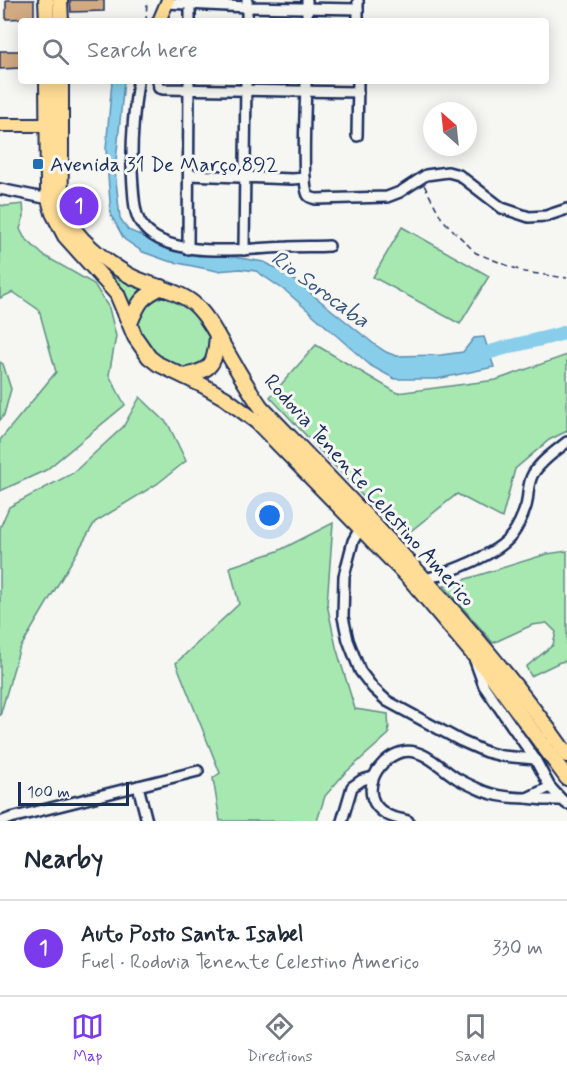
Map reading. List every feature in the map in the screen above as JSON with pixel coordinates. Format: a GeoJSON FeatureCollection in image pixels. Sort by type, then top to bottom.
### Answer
{"type":"FeatureCollection","features":[{"type":"Feature","properties":{"kind":"highway"},"geometry":{"type":"LineString","coordinates":[[46,0],[46,18]]}},
{"type":"Feature","properties":{"kind":"highway"},"geometry":{"type":"LineString","coordinates":[[60,0],[61,18]]}},
{"type":"Feature","properties":{"kind":"highway"},"geometry":{"type":"LineString","coordinates":[[47,84],[54,125]]}},
{"type":"Feature","properties":{"kind":"highway"},"geometry":{"type":"LineString","coordinates":[[54,125],[61,84]]}},
{"type":"Feature","properties":{"kind":"highway","name":"Rodovia Tenente Celestino Americo"},"geometry":{"type":"LineString","coordinates":[[54,125],[49,199],[53,213],[65,236],[117,294],[135,337],[149,357],[158,364],[225,398],[257,422],[411,579],[472,653],[567,778]]}},
{"type":"Feature","properties":{"kind":"highway","name":"Rodovia Tenente Celestino Americo"},"geometry":{"type":"LineString","coordinates":[[54,125],[65,214],[82,238],[117,268],[133,278],[162,287],[192,302],[203,313],[261,407],[426,579],[490,655],[567,755]]}},
{"type":"Feature","properties":{"kind":"highway"},"geometry":{"type":"LineString","coordinates":[[130,323],[141,299],[162,287]]}},
{"type":"Feature","properties":{"kind":"highway"},"geometry":{"type":"LineString","coordinates":[[184,376],[200,373],[212,363],[216,353],[217,335]]}},
{"type":"Feature","properties":{"kind":"main road"},"geometry":{"type":"LineString","coordinates":[[160,18],[167,2]]}},
{"type":"Feature","properties":{"kind":"main road"},"geometry":{"type":"LineString","coordinates":[[0,125],[54,125]]}},
{"type":"Feature","properties":{"kind":"street"},"geometry":{"type":"LineString","coordinates":[[167,2],[358,4]]}},
{"type":"Feature","properties":{"kind":"street"},"geometry":{"type":"LineString","coordinates":[[190,2],[190,18]]}},
{"type":"Feature","properties":{"kind":"street"},"geometry":{"type":"LineString","coordinates":[[138,84],[133,118],[134,202],[139,221],[147,232],[163,241],[188,249],[244,250],[329,246]]}},
{"type":"Feature","properties":{"kind":"street"},"geometry":{"type":"LineString","coordinates":[[158,84],[163,89],[189,86],[246,86],[306,92],[358,92]]}},
{"type":"Feature","properties":{"kind":"street"},"geometry":{"type":"LineString","coordinates":[[306,84],[305,178],[311,198],[387,197],[400,192],[426,175],[448,172],[459,175],[502,208],[529,217],[546,216],[567,209]]}},
{"type":"Feature","properties":{"kind":"street"},"geometry":{"type":"LineString","coordinates":[[357,136],[358,84]]}},
{"type":"Feature","properties":{"kind":"street"},"geometry":{"type":"LineString","coordinates":[[188,249],[189,86]]}},
{"type":"Feature","properties":{"kind":"street"},"geometry":{"type":"LineString","coordinates":[[244,250],[246,86]]}},
{"type":"Feature","properties":{"kind":"street"},"geometry":{"type":"LineString","coordinates":[[189,176],[305,178]]}},
{"type":"Feature","properties":{"kind":"street"},"geometry":{"type":"LineString","coordinates":[[0,189],[49,199]]}},
{"type":"Feature","properties":{"kind":"street"},"geometry":{"type":"LineString","coordinates":[[426,579],[473,561],[507,541],[513,534],[526,506],[529,483],[533,474],[567,441]]}},
{"type":"Feature","properties":{"kind":"street"},"geometry":{"type":"LineString","coordinates":[[361,527],[353,541],[344,576],[343,617],[348,640],[360,671],[387,701],[460,741],[502,756],[535,759]]}},
{"type":"Feature","properties":{"kind":"street"},"geometry":{"type":"LineString","coordinates":[[472,653],[484,686],[535,759],[550,787],[564,802]]}},
{"type":"Feature","properties":{"kind":"street"},"geometry":{"type":"LineString","coordinates":[[408,821],[386,815],[377,807],[371,794],[372,780],[379,767],[389,757],[403,752],[414,751],[459,779],[501,798],[564,802]]}},
{"type":"Feature","properties":{"kind":"street"},"geometry":{"type":"LineString","coordinates":[[3,821],[198,771]]}},
{"type":"Feature","properties":{"kind":"street"},"geometry":{"type":"LineString","coordinates":[[342,821],[352,787],[362,780],[373,777]]}},
{"type":"Feature","properties":{"kind":"street"},"geometry":{"type":"LineString","coordinates":[[138,786],[147,821]]}},
{"type":"Feature","properties":{"kind":"street"},"geometry":{"type":"LineString","coordinates":[[527,798],[550,787]]}},
{"type":"Feature","properties":{"kind":"street"},"geometry":{"type":"LineString","coordinates":[[47,810],[49,821]]}},
{"type":"Feature","properties":{"kind":"path"},"geometry":{"type":"LineString","coordinates":[[146,18],[147,0]]}},
{"type":"Feature","properties":{"kind":"path"},"geometry":{"type":"LineString","coordinates":[[421,179],[442,219],[476,253],[524,272],[567,278]]}},
{"type":"Feature","properties":{"kind":"green space"},"geometry":{"type":"Polygon","coordinates":[[[52,129],[58,129],[58,192],[67,226],[82,244],[117,274],[129,282],[151,289],[139,296],[130,307],[110,276],[70,238],[55,210],[50,193],[52,129]]]}},
{"type":"Feature","properties":{"kind":"green space"},"geometry":{"type":"Polygon","coordinates":[[[23,204],[24,216],[20,229],[24,237],[43,255],[94,284],[109,308],[116,336],[109,375],[125,405],[46,470],[0,491],[0,440],[56,372],[39,310],[13,292],[0,298],[0,205],[23,204]]]}},
{"type":"Feature","properties":{"kind":"green space"},"geometry":{"type":"Polygon","coordinates":[[[402,227],[489,276],[460,324],[373,277],[402,227]]]}},
{"type":"Feature","properties":{"kind":"green space"},"geometry":{"type":"Polygon","coordinates":[[[164,296],[198,316],[211,336],[212,356],[191,371],[175,366],[153,350],[140,329],[138,319],[141,309],[149,301],[164,296]]]}},
{"type":"Feature","properties":{"kind":"green space"},"geometry":{"type":"Polygon","coordinates":[[[316,345],[397,393],[496,380],[567,355],[567,431],[549,440],[515,469],[502,518],[457,494],[402,538],[270,397],[316,345]]]}},
{"type":"Feature","properties":{"kind":"green space"},"geometry":{"type":"Polygon","coordinates":[[[0,362],[3,364],[11,389],[4,415],[0,420],[0,362]]]}},
{"type":"Feature","properties":{"kind":"green space"},"geometry":{"type":"Polygon","coordinates":[[[140,397],[168,424],[186,461],[157,484],[95,522],[19,650],[0,716],[0,528],[9,507],[73,473],[123,427],[140,397]]]}},
{"type":"Feature","properties":{"kind":"green space"},"geometry":{"type":"Polygon","coordinates":[[[333,523],[327,604],[336,647],[355,709],[388,714],[389,734],[344,774],[325,796],[317,821],[220,821],[213,778],[220,773],[176,663],[239,604],[230,567],[278,551],[333,523]]]}},
{"type":"Feature","properties":{"kind":"green space"},"geometry":{"type":"Polygon","coordinates":[[[567,551],[567,661],[531,676],[526,667],[553,645],[556,632],[547,623],[532,625],[493,643],[444,586],[547,554],[567,551]]]}},
{"type":"Feature","properties":{"kind":"water","name":"Rio Sorocaba"},"geometry":{"type":"Polygon","coordinates":[[[112,84],[124,84],[115,171],[120,218],[128,230],[198,256],[221,255],[264,262],[286,273],[374,344],[396,356],[463,352],[474,338],[484,337],[494,367],[437,379],[395,379],[371,366],[287,292],[256,271],[240,269],[217,271],[168,261],[143,252],[124,239],[111,215],[106,149],[112,84]]]}},
{"type":"Feature","properties":{"kind":"building"},"geometry":{"type":"Polygon","coordinates":[[[6,0],[34,0],[34,18],[6,19],[6,0]]]}},
{"type":"Feature","properties":{"kind":"building"},"geometry":{"type":"Polygon","coordinates":[[[70,0],[104,0],[104,11],[71,12],[70,0]]]}},
{"type":"Feature","properties":{"kind":"building"},"geometry":{"type":"Polygon","coordinates":[[[0,51],[18,51],[18,68],[0,69],[0,51]]]}},
{"type":"Feature","properties":{"kind":"building"},"geometry":{"type":"Polygon","coordinates":[[[93,191],[94,201],[89,201],[89,211],[69,211],[68,192],[93,191]]]}},
{"type":"Feature","properties":{"kind":"waterway","name":"Rio Sorocaba"},"geometry":{"type":"LineString","coordinates":[[474,358],[567,332]]}},
{"type":"Feature","properties":{"kind":"place","name":"Avenida 31 De Março,892"},"geometry":{"type":"Point","coordinates":[38,164]}},
{"type":"Feature","properties":{"kind":"place","name":"Auto Posto Santa Isabel"},"geometry":{"type":"Point","coordinates":[79,206]}}]}
